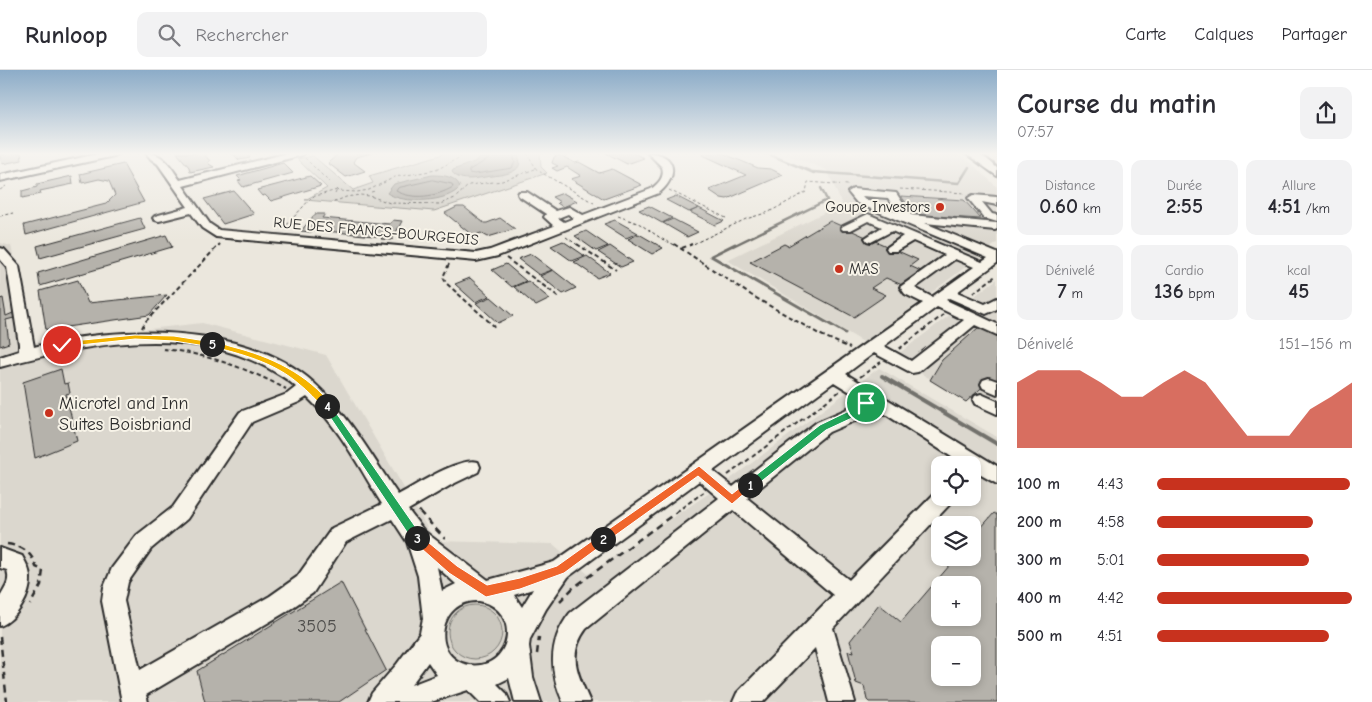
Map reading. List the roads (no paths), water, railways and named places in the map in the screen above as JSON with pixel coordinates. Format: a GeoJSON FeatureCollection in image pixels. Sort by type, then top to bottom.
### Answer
{"type":"FeatureCollection","features":[{"type":"Feature","properties":{"kind":"street"},"geometry":{"type":"LineString","coordinates":[[177,184],[183,182]]}},
{"type":"Feature","properties":{"kind":"street","name":"RUE DES FRANCS-BOURGEOIS"},"geometry":{"type":"LineString","coordinates":[[177,184],[206,226],[219,234],[465,257],[489,255],[562,230],[582,219],[650,193],[665,182]]}},
{"type":"Feature","properties":{"kind":"street"},"geometry":{"type":"LineString","coordinates":[[523,194],[555,215]]}},
{"type":"Feature","properties":{"kind":"street"},"geometry":{"type":"LineString","coordinates":[[996,223],[973,198],[995,200],[997,202]]}},
{"type":"Feature","properties":{"kind":"street"},"geometry":{"type":"LineString","coordinates":[[159,219],[194,209]]}},
{"type":"Feature","properties":{"kind":"street"},"geometry":{"type":"LineString","coordinates":[[562,230],[550,217],[569,210],[582,219]]}},
{"type":"Feature","properties":{"kind":"street"},"geometry":{"type":"LineString","coordinates":[[847,228],[868,217],[984,266]]}},
{"type":"Feature","properties":{"kind":"street"},"geometry":{"type":"LineString","coordinates":[[996,223],[906,219],[997,257]]}},
{"type":"Feature","properties":{"kind":"street"},"geometry":{"type":"LineString","coordinates":[[967,245],[996,223]]}},
{"type":"Feature","properties":{"kind":"street"},"geometry":{"type":"LineString","coordinates":[[870,238],[891,227]]}},
{"type":"Feature","properties":{"kind":"street"},"geometry":{"type":"LineString","coordinates":[[892,248],[912,236]]}},
{"type":"Feature","properties":{"kind":"street"},"geometry":{"type":"LineString","coordinates":[[0,252],[14,266],[27,344],[26,353]]}},
{"type":"Feature","properties":{"kind":"street"},"geometry":{"type":"LineString","coordinates":[[954,254],[907,287],[910,291],[939,299],[994,310]]}},
{"type":"Feature","properties":{"kind":"street"},"geometry":{"type":"LineString","coordinates":[[381,702],[406,673],[434,629],[442,608],[455,596],[472,590],[486,591],[520,583],[560,570],[997,257]]}},
{"type":"Feature","properties":{"kind":"street"},"geometry":{"type":"LineString","coordinates":[[939,299],[997,330]]}},
{"type":"Feature","properties":{"kind":"street"},"geometry":{"type":"LineString","coordinates":[[867,350],[912,368],[974,319]]}},
{"type":"Feature","properties":{"kind":"street"},"geometry":{"type":"LineString","coordinates":[[0,362],[26,353],[62,345],[143,337],[183,340],[222,346],[251,354],[287,371],[299,389],[334,416],[416,537],[453,570],[486,591],[500,597],[512,609],[518,626],[521,677],[528,702]]}},
{"type":"Feature","properties":{"kind":"street"},"geometry":{"type":"LineString","coordinates":[[834,374],[960,456]]}},
{"type":"Feature","properties":{"kind":"street"},"geometry":{"type":"LineString","coordinates":[[299,389],[293,398],[246,417],[180,513],[144,542],[120,575],[114,587],[114,602],[134,696],[305,585],[340,535],[444,479],[471,467]]}},
{"type":"Feature","properties":{"kind":"street"},"geometry":{"type":"LineString","coordinates":[[577,702],[572,696],[565,673],[564,653],[568,635],[578,621],[823,428],[850,414],[872,398]]}},
{"type":"Feature","properties":{"kind":"street"},"geometry":{"type":"LineString","coordinates":[[982,400],[997,408]]}},
{"type":"Feature","properties":{"kind":"street"},"geometry":{"type":"LineString","coordinates":[[981,469],[997,476]]}},
{"type":"Feature","properties":{"kind":"street"},"geometry":{"type":"LineString","coordinates":[[699,470],[849,594]]}},
{"type":"Feature","properties":{"kind":"street"},"geometry":{"type":"LineString","coordinates":[[746,702],[935,506]]}},
{"type":"Feature","properties":{"kind":"street"},"geometry":{"type":"LineString","coordinates":[[416,537],[429,576],[436,655],[443,665],[453,673],[471,679],[497,702]]}},
{"type":"Feature","properties":{"kind":"street"},"geometry":{"type":"LineString","coordinates":[[0,615],[15,595],[20,576],[14,563],[2,551]]}},
{"type":"Feature","properties":{"kind":"street"},"geometry":{"type":"LineString","coordinates":[[407,702],[426,691],[471,679],[488,677],[499,670],[513,656],[518,641],[538,601],[560,570]]}},
{"type":"Feature","properties":{"kind":"street"},"geometry":{"type":"LineString","coordinates":[[820,625],[842,702]]}},
{"type":"Feature","properties":{"kind":"water"},"geometry":{"type":"Polygon","coordinates":[[[457,182],[460,187],[446,196],[436,199],[414,200],[394,197],[387,193],[394,184],[457,182]]]}},
{"type":"Feature","properties":{"kind":"waterway"},"geometry":{"type":"LineString","coordinates":[[952,182],[959,182]]}},
{"type":"Feature","properties":{"kind":"waterway"},"geometry":{"type":"LineString","coordinates":[[733,246],[827,200],[821,188]]}},
{"type":"Feature","properties":{"kind":"waterway"},"geometry":{"type":"LineString","coordinates":[[735,244],[711,256],[845,333]]}},
{"type":"Feature","properties":{"kind":"waterway"},"geometry":{"type":"LineString","coordinates":[[882,376],[997,444]]}},
{"type":"Feature","properties":{"kind":"place","name":"Goupe Investors"},"geometry":{"type":"Point","coordinates":[940,207]}},
{"type":"Feature","properties":{"kind":"place","name":"MAS"},"geometry":{"type":"Point","coordinates":[839,269]}},
{"type":"Feature","properties":{"kind":"place","name":"Microtel and Inn Suites Boisbriand"},"geometry":{"type":"Point","coordinates":[49,413]}}]}
